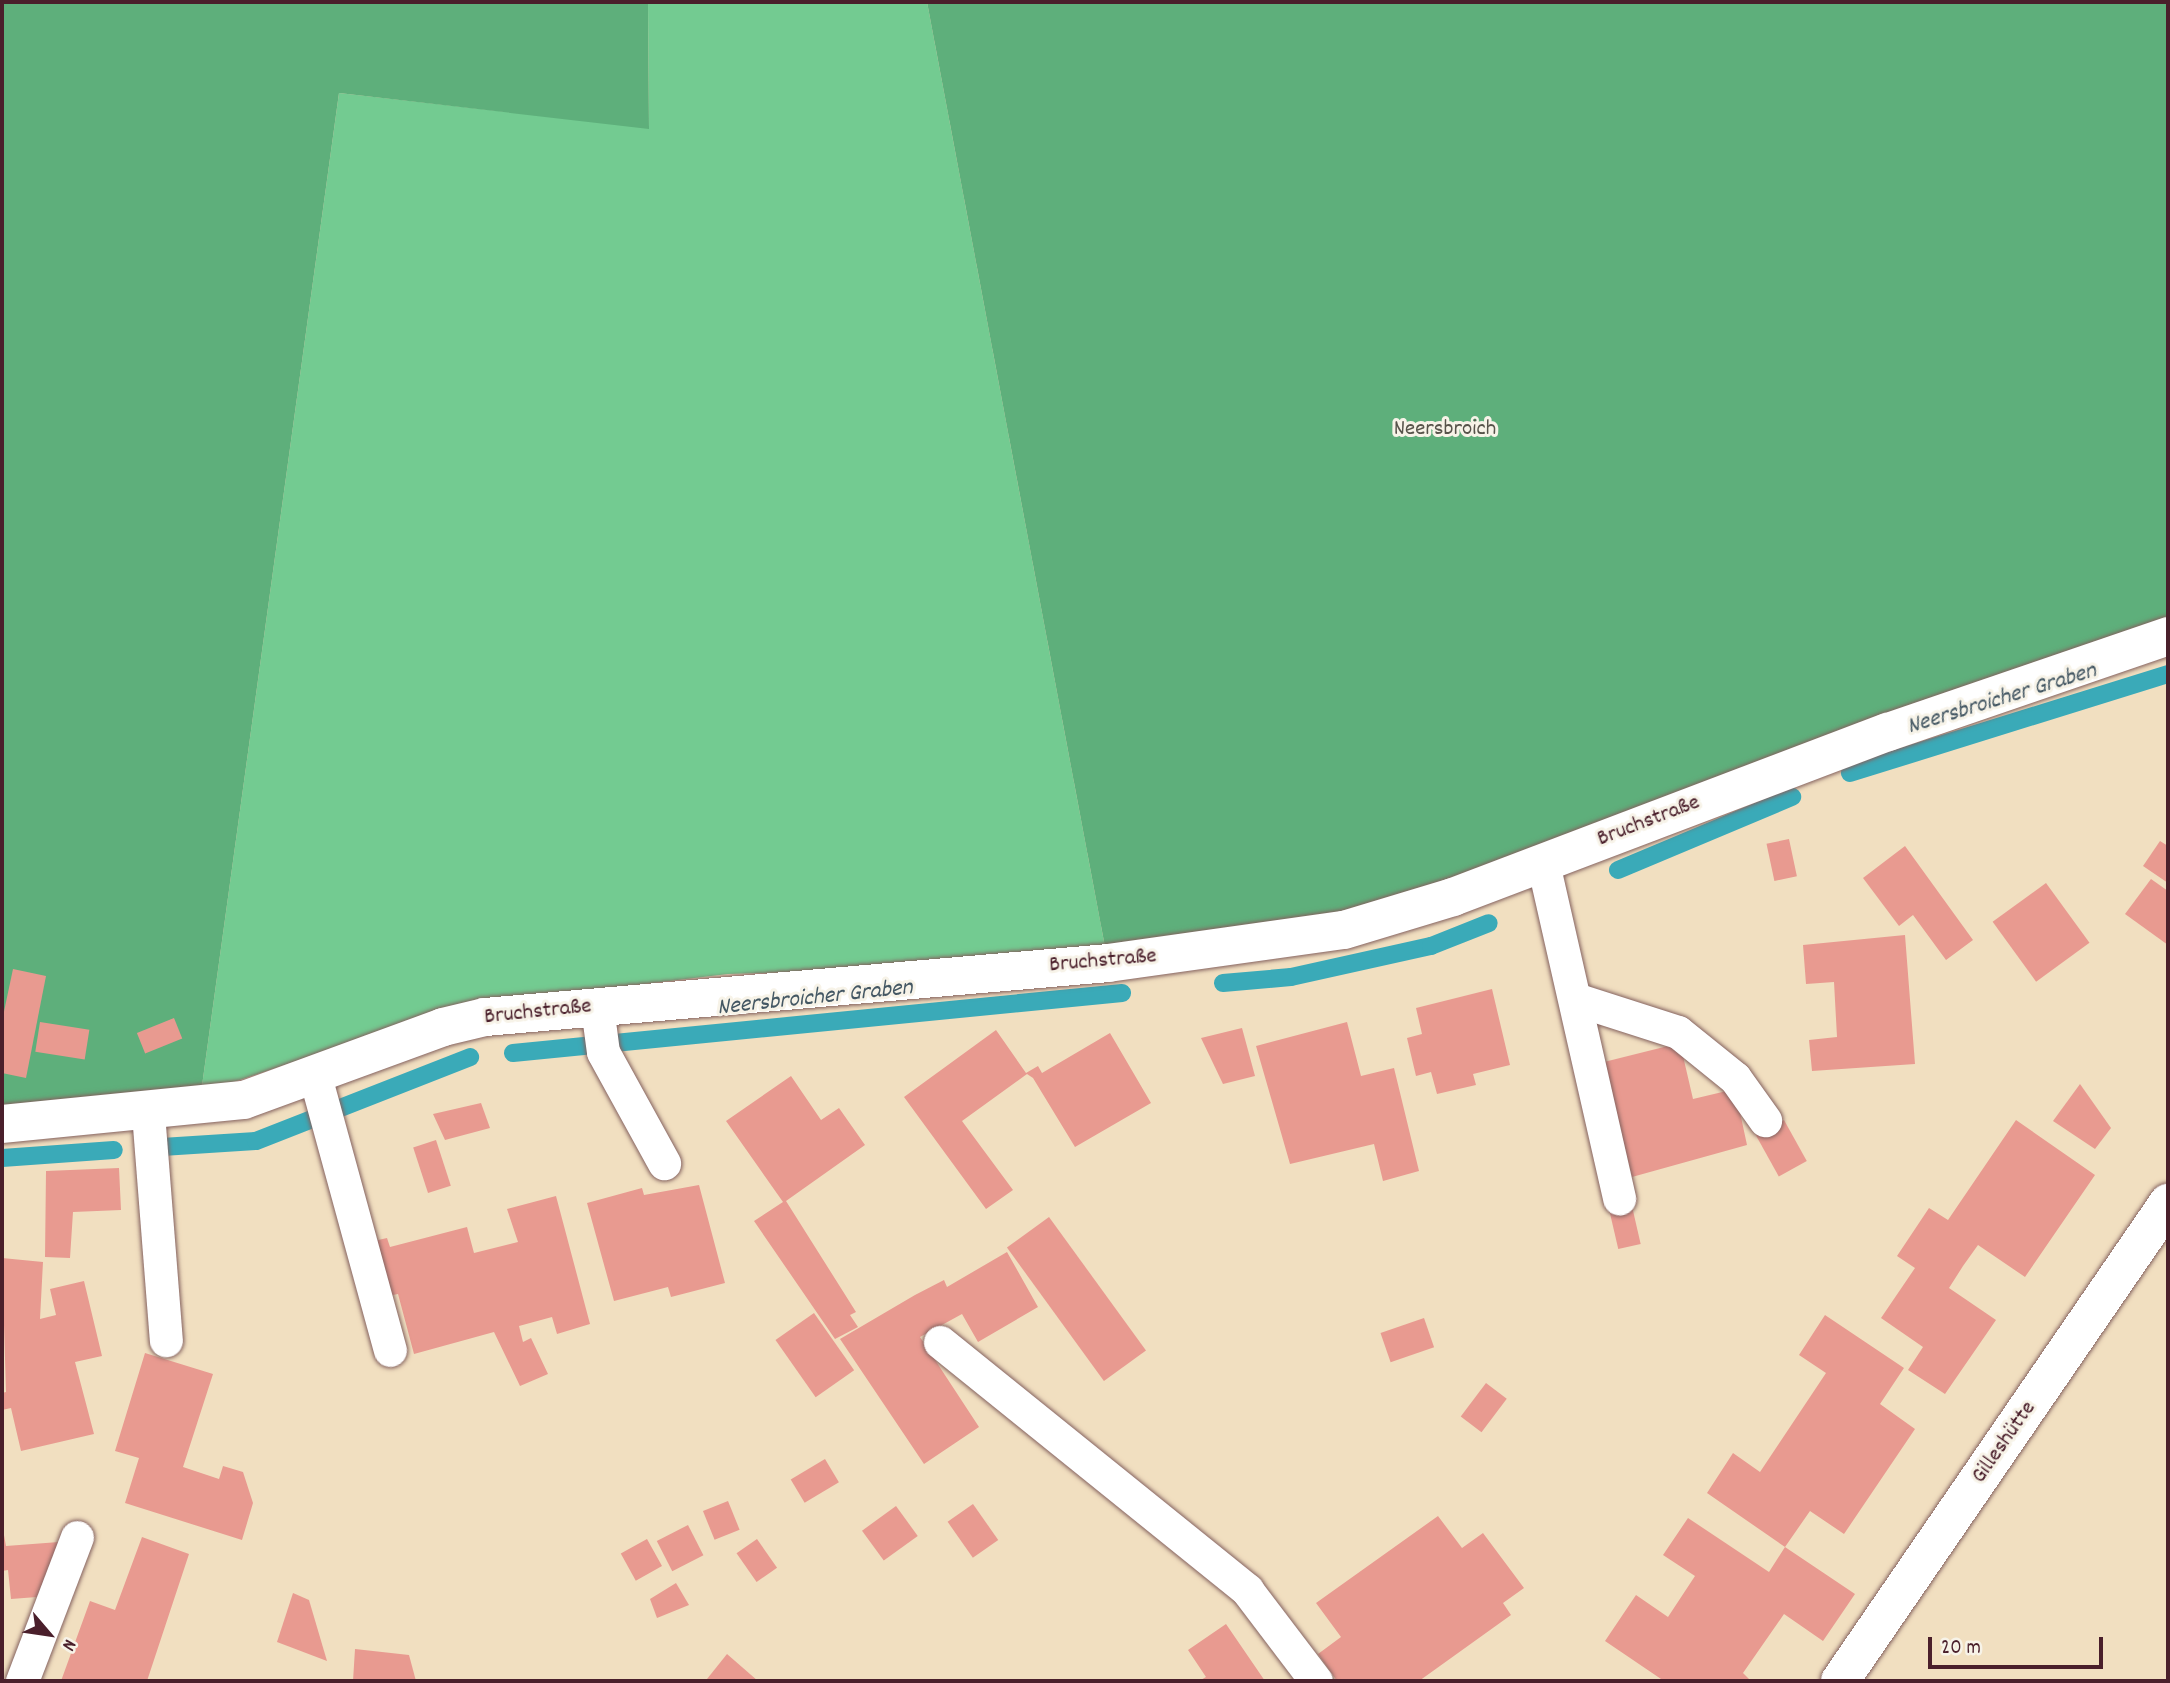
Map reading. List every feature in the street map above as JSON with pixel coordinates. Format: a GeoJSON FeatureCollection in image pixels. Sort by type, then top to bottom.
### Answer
{"type":"FeatureCollection","features":[{"type":"Feature","properties":{"kind":"street","name":"Bruchstraße"},"geometry":{"type":"LineString","coordinates":[[2,1124],[150,1138],[244,1100],[322,1099],[458,1023],[600,1031],[1285,941],[1395,917],[1550,891],[1888,732],[2168,636]]}},
{"type":"Feature","properties":{"kind":"street","name":"Gilleshütte"},"geometry":{"type":"LineString","coordinates":[[1840,1681],[2168,1203]]}},
{"type":"Feature","properties":{"kind":"lane"},"geometry":{"type":"LineString","coordinates":[[1550,891],[1619,1198]]}},
{"type":"Feature","properties":{"kind":"lane"},"geometry":{"type":"LineString","coordinates":[[1575,999],[1678,1032],[1735,1077],[1765,1120]]}},
{"type":"Feature","properties":{"kind":"lane"},"geometry":{"type":"LineString","coordinates":[[600,1031],[664,1163]]}},
{"type":"Feature","properties":{"kind":"lane"},"geometry":{"type":"LineString","coordinates":[[322,1099],[390,1350]]}},
{"type":"Feature","properties":{"kind":"lane"},"geometry":{"type":"LineString","coordinates":[[150,1138],[166,1340]]}},
{"type":"Feature","properties":{"kind":"lane"},"geometry":{"type":"LineString","coordinates":[[940,1342],[1247,1590],[1316,1681]]}},
{"type":"Feature","properties":{"kind":"lane"},"geometry":{"type":"LineString","coordinates":[[15,1675],[77,1537]]}},
{"type":"Feature","properties":{"kind":"green space"},"geometry":{"type":"Polygon","coordinates":[[[2,2],[648,2],[649,129],[339,93],[201,1093],[2,1114],[2,2]]]}},
{"type":"Feature","properties":{"kind":"green space"},"geometry":{"type":"Polygon","coordinates":[[[648,2],[927,2],[1108,963],[728,974],[460,1006],[201,1093],[339,93],[649,128],[648,2]]]}},
{"type":"Feature","properties":{"kind":"green space","name":"Neersbroich"},"geometry":{"type":"Polygon","coordinates":[[[927,2],[2168,2],[2168,636],[1416,894],[1222,950],[1108,963],[927,2]]]}},
{"type":"Feature","properties":{"kind":"building"},"geometry":{"type":"Polygon","coordinates":[[[1789,839],[1797,876],[1774,881],[1767,844],[1789,839]]]}},
{"type":"Feature","properties":{"kind":"building"},"geometry":{"type":"Polygon","coordinates":[[[2160,841],[2168,846],[2168,883],[2143,866],[2160,841]]]}},
{"type":"Feature","properties":{"kind":"building"},"geometry":{"type":"Polygon","coordinates":[[[1905,846],[1973,940],[1946,960],[1913,915],[1899,926],[1863,878],[1905,846]]]}},
{"type":"Feature","properties":{"kind":"building"},"geometry":{"type":"Polygon","coordinates":[[[2151,879],[2168,891],[2168,945],[2125,914],[2151,879]]]}},
{"type":"Feature","properties":{"kind":"building"},"geometry":{"type":"Polygon","coordinates":[[[2046,883],[2089,943],[2036,982],[1993,922],[2046,883]]]}},
{"type":"Feature","properties":{"kind":"building"},"geometry":{"type":"Polygon","coordinates":[[[1905,935],[1915,1064],[1812,1071],[1809,1040],[1837,1037],[1834,982],[1806,984],[1803,945],[1905,935]]]}},
{"type":"Feature","properties":{"kind":"building"},"geometry":{"type":"Polygon","coordinates":[[[13,969],[46,976],[26,1078],[2,1073],[2,1021],[13,969]]]}},
{"type":"Feature","properties":{"kind":"building"},"geometry":{"type":"Polygon","coordinates":[[[1492,989],[1510,1065],[1473,1074],[1476,1085],[1437,1094],[1431,1072],[1416,1076],[1407,1038],[1422,1034],[1416,1008],[1492,989]]]}},
{"type":"Feature","properties":{"kind":"building"},"geometry":{"type":"Polygon","coordinates":[[[174,1018],[182,1038],[145,1053],[137,1033],[174,1018]]]}},
{"type":"Feature","properties":{"kind":"building"},"geometry":{"type":"Polygon","coordinates":[[[40,1022],[89,1030],[85,1059],[35,1052],[40,1022]]]}},
{"type":"Feature","properties":{"kind":"building"},"geometry":{"type":"Polygon","coordinates":[[[1347,1022],[1361,1076],[1394,1068],[1419,1171],[1383,1181],[1374,1144],[1290,1164],[1256,1046],[1347,1022]]]}},
{"type":"Feature","properties":{"kind":"building"},"geometry":{"type":"Polygon","coordinates":[[[1242,1028],[1255,1076],[1223,1084],[1201,1038],[1242,1028]]]}},
{"type":"Feature","properties":{"kind":"building"},"geometry":{"type":"Polygon","coordinates":[[[996,1030],[1026,1073],[1038,1066],[1042,1073],[1110,1033],[1151,1103],[1075,1147],[1033,1078],[1027,1074],[962,1121],[1013,1190],[986,1209],[904,1097],[996,1030]]]}},
{"type":"Feature","properties":{"kind":"building"},"geometry":{"type":"Polygon","coordinates":[[[1680,1043],[1693,1099],[1735,1089],[1747,1145],[1632,1177],[1604,1062],[1680,1043]]]}},
{"type":"Feature","properties":{"kind":"building"},"geometry":{"type":"Polygon","coordinates":[[[791,1076],[821,1120],[839,1108],[865,1145],[786,1201],[856,1312],[850,1315],[858,1327],[835,1339],[754,1221],[783,1202],[726,1121],[791,1076]]]}},
{"type":"Feature","properties":{"kind":"building"},"geometry":{"type":"Polygon","coordinates":[[[2080,1084],[2111,1128],[2095,1149],[2053,1121],[2080,1084]]]}},
{"type":"Feature","properties":{"kind":"building"},"geometry":{"type":"Polygon","coordinates":[[[481,1103],[490,1128],[445,1140],[433,1114],[481,1103]]]}},
{"type":"Feature","properties":{"kind":"building"},"geometry":{"type":"Polygon","coordinates":[[[1784,1120],[1807,1161],[1779,1177],[1756,1136],[1784,1120]]]}},
{"type":"Feature","properties":{"kind":"building"},"geometry":{"type":"Polygon","coordinates":[[[2016,1120],[2095,1175],[2025,1277],[1978,1245],[1963,1266],[1949,1288],[1996,1320],[1945,1394],[1908,1370],[1923,1347],[1881,1318],[1915,1268],[1897,1256],[1929,1208],[1948,1220],[2016,1120]]]}},
{"type":"Feature","properties":{"kind":"building"},"geometry":{"type":"Polygon","coordinates":[[[436,1140],[451,1186],[428,1193],[413,1147],[436,1140]]]}},
{"type":"Feature","properties":{"kind":"building"},"geometry":{"type":"Polygon","coordinates":[[[119,1168],[121,1210],[73,1212],[70,1258],[45,1257],[46,1171],[119,1168]]]}},
{"type":"Feature","properties":{"kind":"building"},"geometry":{"type":"Polygon","coordinates":[[[699,1185],[725,1283],[671,1297],[668,1287],[614,1301],[587,1203],[642,1188],[644,1195],[699,1185]]]}},
{"type":"Feature","properties":{"kind":"building"},"geometry":{"type":"Polygon","coordinates":[[[556,1196],[590,1324],[557,1334],[552,1317],[519,1326],[523,1342],[531,1338],[548,1374],[520,1386],[494,1332],[414,1354],[398,1294],[388,1296],[374,1241],[387,1238],[390,1247],[467,1227],[474,1253],[518,1242],[507,1209],[556,1196]]]}},
{"type":"Feature","properties":{"kind":"building"},"geometry":{"type":"Polygon","coordinates":[[[1631,1202],[1641,1244],[1618,1249],[1609,1207],[1631,1202]]]}},
{"type":"Feature","properties":{"kind":"building"},"geometry":{"type":"Polygon","coordinates":[[[1049,1217],[1146,1350],[1104,1381],[1007,1248],[1049,1217]]]}},
{"type":"Feature","properties":{"kind":"building"},"geometry":{"type":"Polygon","coordinates":[[[1007,1252],[1038,1307],[978,1342],[962,1314],[920,1337],[979,1427],[924,1464],[840,1339],[915,1295],[944,1280],[947,1287],[1007,1252]]]}},
{"type":"Feature","properties":{"kind":"building"},"geometry":{"type":"Polygon","coordinates":[[[2,1258],[43,1262],[40,1319],[56,1315],[50,1289],[84,1281],[102,1356],[75,1362],[94,1434],[21,1451],[11,1408],[2,1410],[2,1393],[6,1392],[2,1258]]]}},
{"type":"Feature","properties":{"kind":"building"},"geometry":{"type":"Polygon","coordinates":[[[814,1313],[854,1370],[816,1397],[775,1340],[814,1313]]]}},
{"type":"Feature","properties":{"kind":"building"},"geometry":{"type":"Polygon","coordinates":[[[1825,1315],[1904,1368],[1880,1404],[1915,1429],[1844,1534],[1810,1511],[1785,1547],[1707,1493],[1733,1453],[1760,1472],[1826,1373],[1799,1355],[1825,1315]]]}},
{"type":"Feature","properties":{"kind":"building"},"geometry":{"type":"Polygon","coordinates":[[[1424,1318],[1434,1347],[1391,1362],[1381,1333],[1424,1318]]]}},
{"type":"Feature","properties":{"kind":"building"},"geometry":{"type":"Polygon","coordinates":[[[145,1353],[213,1374],[183,1467],[219,1479],[223,1466],[243,1472],[253,1503],[242,1540],[125,1503],[139,1458],[115,1451],[145,1353]]]}},
{"type":"Feature","properties":{"kind":"building"},"geometry":{"type":"Polygon","coordinates":[[[1486,1383],[1507,1399],[1481,1432],[1461,1417],[1486,1383]]]}},
{"type":"Feature","properties":{"kind":"building"},"geometry":{"type":"Polygon","coordinates":[[[825,1459],[839,1482],[805,1503],[791,1480],[825,1459]]]}},
{"type":"Feature","properties":{"kind":"building"},"geometry":{"type":"Polygon","coordinates":[[[728,1501],[740,1530],[715,1540],[703,1511],[728,1501]]]}},
{"type":"Feature","properties":{"kind":"building"},"geometry":{"type":"Polygon","coordinates":[[[973,1504],[998,1540],[973,1558],[948,1522],[973,1504]]]}},
{"type":"Feature","properties":{"kind":"building"},"geometry":{"type":"Polygon","coordinates":[[[896,1506],[918,1536],[884,1561],[862,1531],[896,1506]]]}},
{"type":"Feature","properties":{"kind":"building"},"geometry":{"type":"Polygon","coordinates":[[[1438,1516],[1462,1548],[1483,1533],[1524,1588],[1503,1603],[1511,1615],[1419,1681],[1337,1681],[1318,1654],[1341,1637],[1316,1603],[1438,1516]]]}},
{"type":"Feature","properties":{"kind":"building"},"geometry":{"type":"Polygon","coordinates":[[[1688,1518],[1769,1572],[1785,1547],[1855,1594],[1823,1641],[1784,1614],[1743,1673],[1751,1681],[1664,1681],[1605,1641],[1636,1595],[1668,1617],[1695,1576],[1663,1555],[1688,1518]]]}},
{"type":"Feature","properties":{"kind":"building"},"geometry":{"type":"Polygon","coordinates":[[[2,1524],[6,1546],[59,1542],[37,1597],[11,1599],[8,1570],[2,1571],[2,1524]]]}},
{"type":"Feature","properties":{"kind":"building"},"geometry":{"type":"Polygon","coordinates":[[[688,1525],[703,1555],[672,1571],[657,1541],[688,1525]]]}},
{"type":"Feature","properties":{"kind":"building"},"geometry":{"type":"Polygon","coordinates":[[[142,1537],[189,1554],[147,1681],[61,1681],[90,1601],[115,1610],[142,1537]]]}},
{"type":"Feature","properties":{"kind":"building"},"geometry":{"type":"Polygon","coordinates":[[[647,1539],[662,1566],[636,1581],[621,1554],[647,1539]]]}},
{"type":"Feature","properties":{"kind":"building"},"geometry":{"type":"Polygon","coordinates":[[[757,1539],[777,1568],[757,1582],[737,1553],[757,1539]]]}},
{"type":"Feature","properties":{"kind":"building"},"geometry":{"type":"Polygon","coordinates":[[[676,1583],[689,1605],[657,1618],[650,1599],[676,1583]]]}},
{"type":"Feature","properties":{"kind":"building"},"geometry":{"type":"Polygon","coordinates":[[[293,1593],[309,1600],[327,1661],[277,1642],[293,1593]]]}},
{"type":"Feature","properties":{"kind":"building"},"geometry":{"type":"Polygon","coordinates":[[[1226,1624],[1265,1681],[1199,1681],[1206,1677],[1188,1650],[1226,1624]]]}},
{"type":"Feature","properties":{"kind":"building"},"geometry":{"type":"Polygon","coordinates":[[[355,1649],[409,1655],[416,1681],[353,1681],[355,1649]]]}},
{"type":"Feature","properties":{"kind":"building"},"geometry":{"type":"Polygon","coordinates":[[[727,1654],[758,1681],[707,1679],[727,1654]]]}},
{"type":"Feature","properties":{"kind":"waterway","name":"Neersbroicher Graben"},"geometry":{"type":"LineString","coordinates":[[1850,773],[2168,674]]}},
{"type":"Feature","properties":{"kind":"waterway","name":"Neersbroicher Graben"},"geometry":{"type":"LineString","coordinates":[[1618,870],[1792,797]]}},
{"type":"Feature","properties":{"kind":"waterway","name":"Neersbroicher Graben"},"geometry":{"type":"LineString","coordinates":[[1223,983],[1291,977],[1431,946],[1489,923]]}},
{"type":"Feature","properties":{"kind":"waterway","name":"Neersbroicher Graben"},"geometry":{"type":"LineString","coordinates":[[513,1053],[1122,993]]}},
{"type":"Feature","properties":{"kind":"waterway","name":"Neersbroicher Graben"},"geometry":{"type":"LineString","coordinates":[[162,1147],[256,1141],[470,1057]]}},
{"type":"Feature","properties":{"kind":"waterway","name":"Neersbroicher Graben"},"geometry":{"type":"LineString","coordinates":[[2,1158],[114,1150]]}}]}
